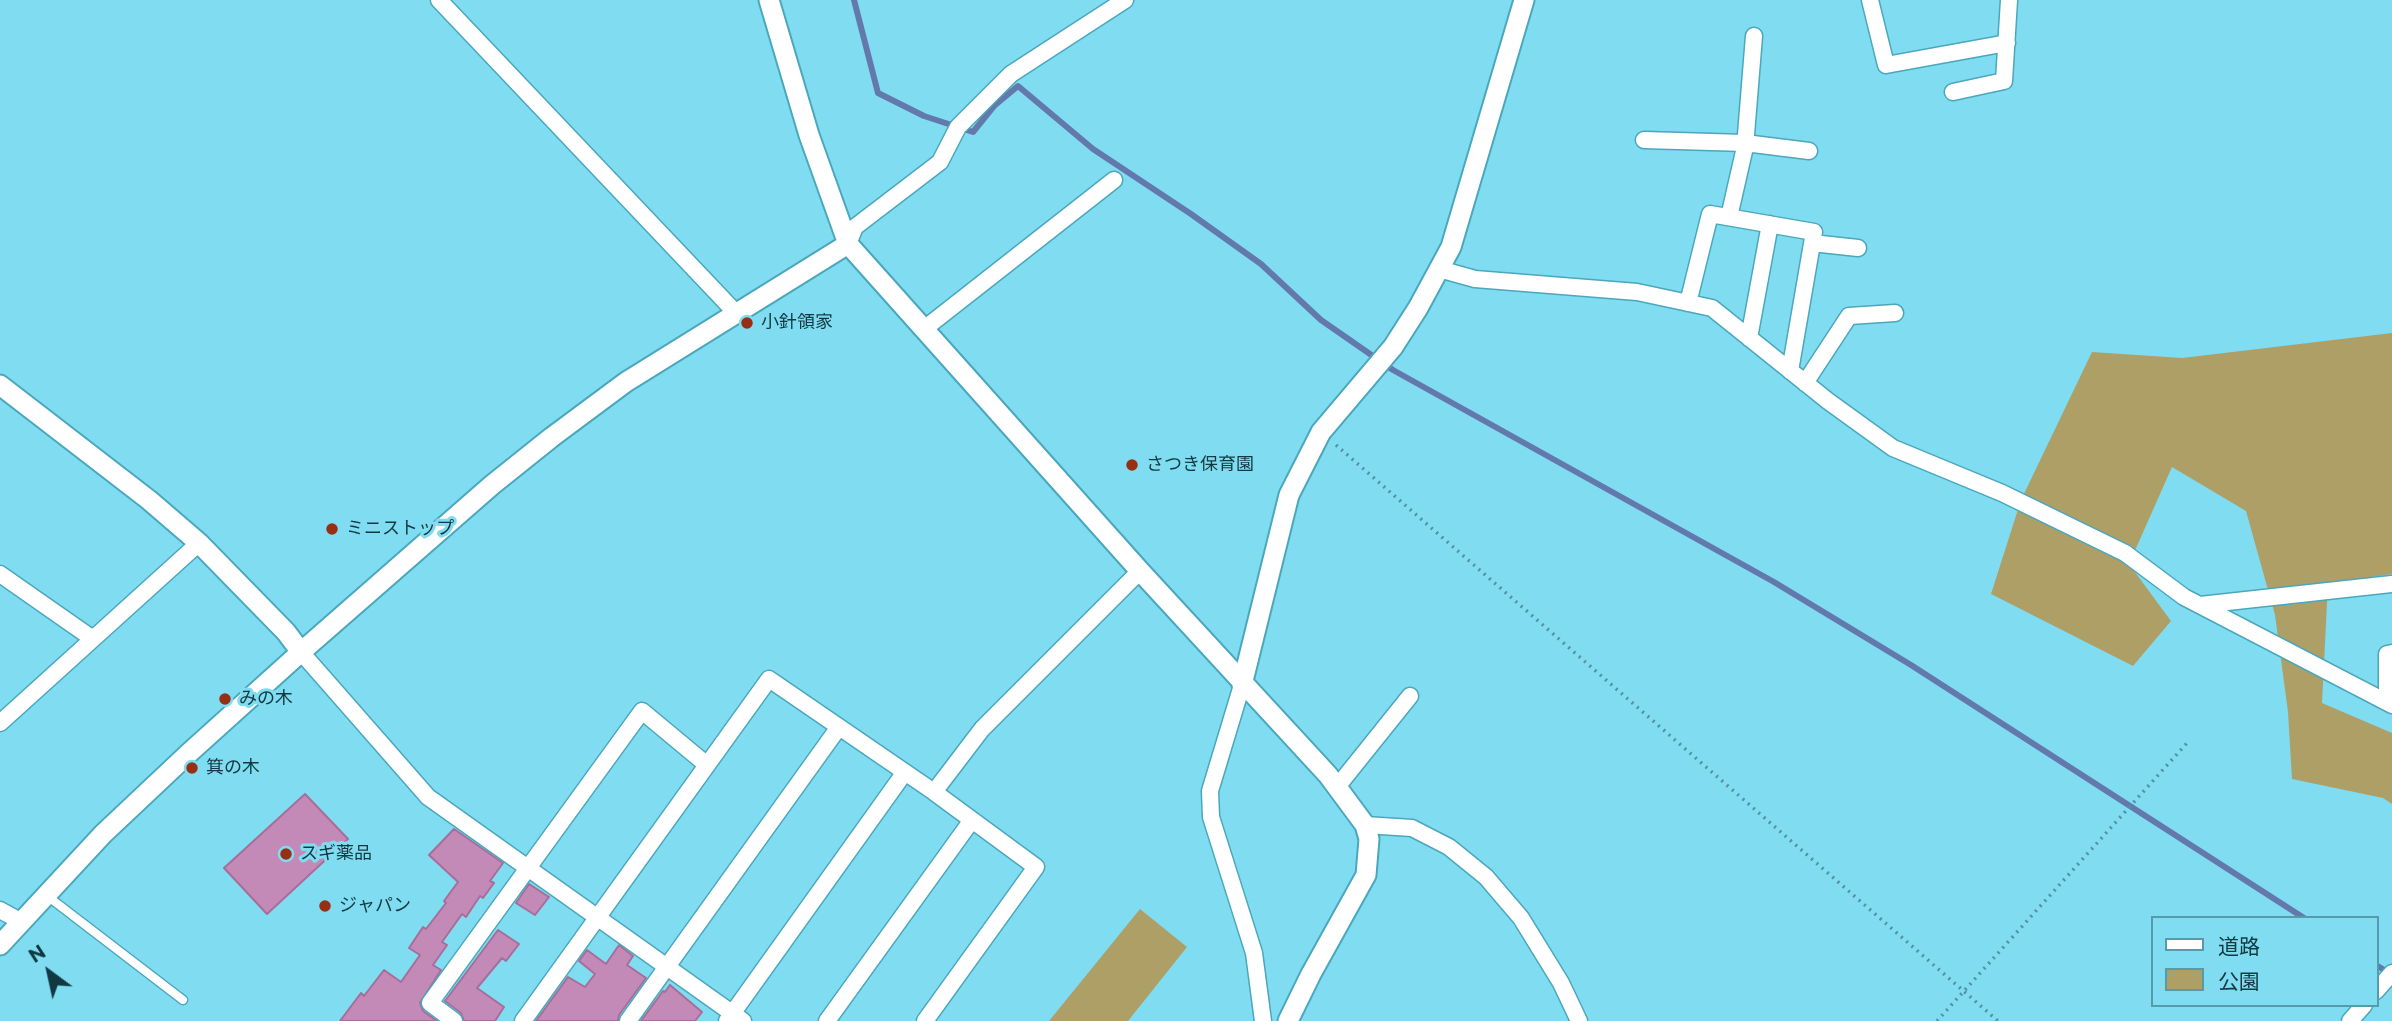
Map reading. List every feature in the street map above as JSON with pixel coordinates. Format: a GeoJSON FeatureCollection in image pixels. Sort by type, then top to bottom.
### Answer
{"type":"FeatureCollection","features":[{"type":"Feature","properties":{"kind":"street"},"geometry":{"type":"LineString","coordinates":[[439,0],[737,314]]}},
{"type":"Feature","properties":{"kind":"street"},"geometry":{"type":"LineString","coordinates":[[769,0],[809,135],[848,244],[1242,685],[1337,787],[1365,825],[1368,839],[1366,875],[1288,1021]]}},
{"type":"Feature","properties":{"kind":"street"},"geometry":{"type":"LineString","coordinates":[[0,945],[103,834],[301,652],[492,485],[626,382],[848,244],[855,227],[940,162],[958,127],[1011,74],[1125,0]]}},
{"type":"Feature","properties":{"kind":"street"},"geometry":{"type":"LineString","coordinates":[[1263,1021],[1254,953],[1211,817],[1210,791],[1242,685],[1289,495],[1321,432],[1393,347],[1451,247],[1524,0]]}},
{"type":"Feature","properties":{"kind":"street"},"geometry":{"type":"LineString","coordinates":[[1870,0],[1886,65],[2007,43]]}},
{"type":"Feature","properties":{"kind":"street"},"geometry":{"type":"LineString","coordinates":[[1953,92],[2004,81],[2009,0]]}},
{"type":"Feature","properties":{"kind":"street"},"geometry":{"type":"LineString","coordinates":[[1729,217],[1745,143],[1754,36]]}},
{"type":"Feature","properties":{"kind":"street"},"geometry":{"type":"LineString","coordinates":[[1644,140],[1745,143],[1809,152]]}},
{"type":"Feature","properties":{"kind":"street"},"geometry":{"type":"LineString","coordinates":[[924,329],[1114,180]]}},
{"type":"Feature","properties":{"kind":"street"},"geometry":{"type":"LineString","coordinates":[[1688,303],[1710,214],[1814,232],[1790,370]]}},
{"type":"Feature","properties":{"kind":"street"},"geometry":{"type":"LineString","coordinates":[[1749,338],[1770,224]]}},
{"type":"Feature","properties":{"kind":"street"},"geometry":{"type":"LineString","coordinates":[[1812,243],[1858,248]]}},
{"type":"Feature","properties":{"kind":"street"},"geometry":{"type":"LineString","coordinates":[[1439,269],[1475,279],[1637,292],[1712,308],[1805,383],[1893,448],[2002,493],[2124,553],[2184,597],[2390,704]]}},
{"type":"Feature","properties":{"kind":"street"},"geometry":{"type":"LineString","coordinates":[[1805,383],[1849,316],[1895,313]]}},
{"type":"Feature","properties":{"kind":"street"},"geometry":{"type":"LineString","coordinates":[[0,385],[149,499],[199,543],[286,632],[428,797],[667,967],[734,1019],[905,772]]}},
{"type":"Feature","properties":{"kind":"street"},"geometry":{"type":"LineString","coordinates":[[0,723],[199,543]]}},
{"type":"Feature","properties":{"kind":"street"},"geometry":{"type":"LineString","coordinates":[[934,792],[982,729],[1140,571]]}},
{"type":"Feature","properties":{"kind":"street"},"geometry":{"type":"LineString","coordinates":[[0,574],[93,639]]}},
{"type":"Feature","properties":{"kind":"street"},"geometry":{"type":"LineString","coordinates":[[2200,605],[2392,584]]}},
{"type":"Feature","properties":{"kind":"street"},"geometry":{"type":"LineString","coordinates":[[2390,704],[2387,654],[2392,653]]}},
{"type":"Feature","properties":{"kind":"street"},"geometry":{"type":"LineString","coordinates":[[523,1021],[769,678],[934,792],[1036,867],[925,1021]]}},
{"type":"Feature","properties":{"kind":"street"},"geometry":{"type":"LineString","coordinates":[[1337,787],[1410,696]]}},
{"type":"Feature","properties":{"kind":"street"},"geometry":{"type":"LineString","coordinates":[[454,1021],[430,1003],[642,710],[707,765]]}},
{"type":"Feature","properties":{"kind":"street"},"geometry":{"type":"LineString","coordinates":[[628,1021],[839,727]]}},
{"type":"Feature","properties":{"kind":"street"},"geometry":{"type":"LineString","coordinates":[[827,1021],[972,820]]}},
{"type":"Feature","properties":{"kind":"street"},"geometry":{"type":"LineString","coordinates":[[1365,825],[1412,828],[1449,847],[1486,877],[1521,918],[1561,983],[1579,1021]]}},
{"type":"Feature","properties":{"kind":"street"},"geometry":{"type":"LineString","coordinates":[[0,909],[20,921]]}},
{"type":"Feature","properties":{"kind":"street"},"geometry":{"type":"LineString","coordinates":[[2378,989],[2392,973]]}},
{"type":"Feature","properties":{"kind":"street"},"geometry":{"type":"LineString","coordinates":[[2350,1021],[2362,1007]]}},
{"type":"Feature","properties":{"kind":"lane"},"geometry":{"type":"LineString","coordinates":[[46,895],[183,1000]]}},
{"type":"Feature","properties":{"kind":"path"},"geometry":{"type":"LineString","coordinates":[[1321,432],[1998,1021]]}},
{"type":"Feature","properties":{"kind":"path"},"geometry":{"type":"LineString","coordinates":[[1937,1021],[2187,743]]}},
{"type":"Feature","properties":{"kind":"green space"},"geometry":{"type":"Polygon","coordinates":[[[2392,333],[2392,574],[2328,583],[2322,703],[2392,733],[2392,804],[2383,798],[2292,779],[2288,712],[2275,615],[2246,511],[2172,467],[2129,564],[2171,621],[2133,666],[1991,594],[2021,500],[2092,352],[2182,358],[2392,333]]]}},
{"type":"Feature","properties":{"kind":"green space"},"geometry":{"type":"Polygon","coordinates":[[[1140,909],[1187,947],[1128,1021],[1049,1021],[1140,909]]]}},
{"type":"Feature","properties":{"kind":"building","name":"スギ薬品"},"geometry":{"type":"Polygon","coordinates":[[[305,794],[348,839],[267,914],[224,868],[305,794]]]}},
{"type":"Feature","properties":{"kind":"building"},"geometry":{"type":"Polygon","coordinates":[[[454,829],[503,863],[490,881],[494,883],[483,898],[480,896],[466,917],[462,914],[442,942],[447,945],[433,965],[441,970],[420,1003],[423,1011],[437,1021],[340,1021],[361,993],[364,996],[384,970],[401,982],[420,955],[409,948],[423,927],[426,929],[446,903],[444,901],[458,882],[429,855],[454,829]]]}},
{"type":"Feature","properties":{"kind":"building"},"geometry":{"type":"Polygon","coordinates":[[[529,884],[549,897],[535,915],[516,903],[529,884]]]}},
{"type":"Feature","properties":{"kind":"building"},"geometry":{"type":"Polygon","coordinates":[[[498,930],[519,944],[506,961],[502,958],[477,988],[504,1007],[495,1021],[464,1021],[461,1013],[445,1001],[498,930]]]}},
{"type":"Feature","properties":{"kind":"building"},"geometry":{"type":"Polygon","coordinates":[[[619,945],[633,956],[627,965],[646,978],[619,1015],[618,1021],[536,1021],[568,977],[585,987],[595,974],[579,961],[587,950],[606,964],[619,945]]]}},
{"type":"Feature","properties":{"kind":"building"},"geometry":{"type":"Polygon","coordinates":[[[670,985],[702,1012],[695,1021],[641,1021],[663,991],[670,985]]]}},
{"type":"Feature","properties":{"kind":"waterway"},"geometry":{"type":"LineString","coordinates":[[854,0],[878,93],[924,116],[973,132],[994,106],[1018,86],[1093,149],[1261,264],[1321,320],[1393,370],[1774,582],[1911,665],[2301,916]]}},
{"type":"Feature","properties":{"kind":"waterway"},"geometry":{"type":"LineString","coordinates":[[2378,966],[2389,973]]}},
{"type":"Feature","properties":{"kind":"place","name":"小針領家"},"geometry":{"type":"Point","coordinates":[747,323]}},
{"type":"Feature","properties":{"kind":"place","name":"さつき保育園"},"geometry":{"type":"Point","coordinates":[1132,465]}},
{"type":"Feature","properties":{"kind":"place","name":"ミニストップ"},"geometry":{"type":"Point","coordinates":[332,529]}},
{"type":"Feature","properties":{"kind":"place","name":"みの木"},"geometry":{"type":"Point","coordinates":[225,699]}},
{"type":"Feature","properties":{"kind":"place","name":"箕の木"},"geometry":{"type":"Point","coordinates":[192,768]}},
{"type":"Feature","properties":{"kind":"place","name":"スギ薬品"},"geometry":{"type":"Point","coordinates":[286,854]}},
{"type":"Feature","properties":{"kind":"place","name":"ジャパン"},"geometry":{"type":"Point","coordinates":[325,906]}}]}
